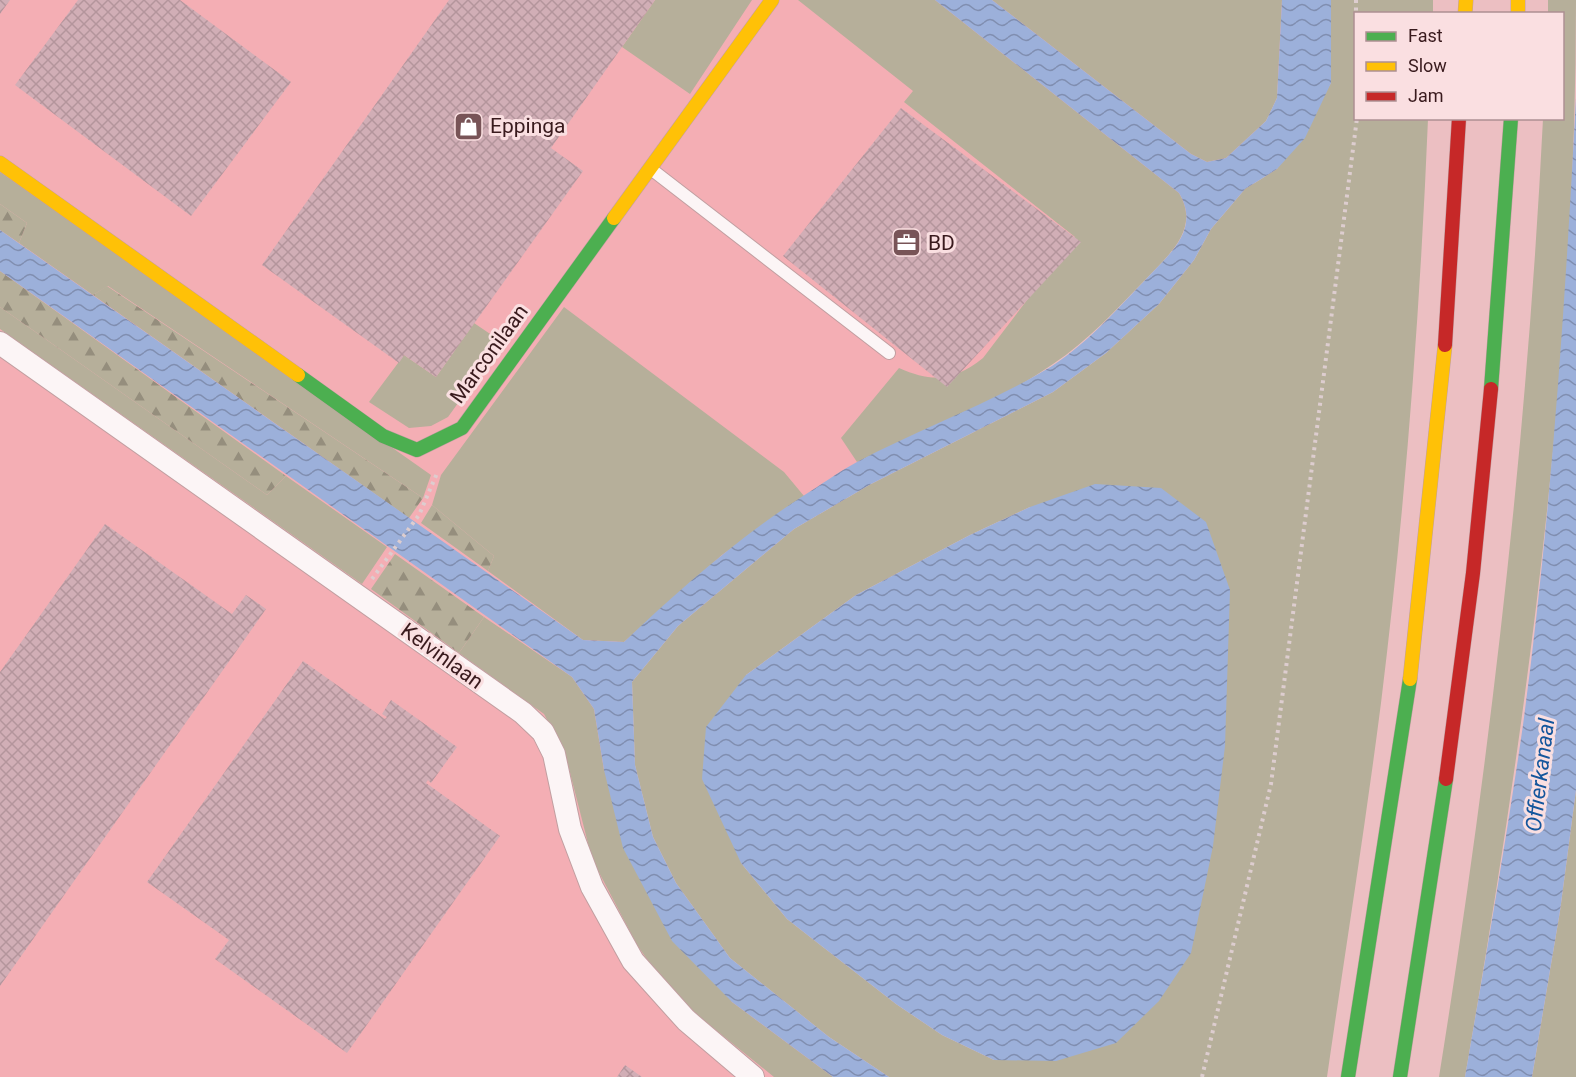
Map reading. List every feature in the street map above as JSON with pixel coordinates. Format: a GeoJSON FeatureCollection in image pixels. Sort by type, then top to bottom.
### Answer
{"type":"FeatureCollection","features":[{"type":"Feature","properties":{"kind":"main road","name":"Marconilaan"},"geometry":{"type":"LineString","coordinates":[[0,163],[383,436],[417,450],[462,428],[772,0]]}},
{"type":"Feature","properties":{"kind":"main road"},"geometry":{"type":"LineString","coordinates":[[1348,1077],[1409,688],[1445,347],[1459,120]]}},
{"type":"Feature","properties":{"kind":"main road"},"geometry":{"type":"LineString","coordinates":[[1400,1077],[1439,833],[1481,504],[1495,354],[1511,120]]}},
{"type":"Feature","properties":{"kind":"street","name":"Kelvinlaan"},"geometry":{"type":"LineString","coordinates":[[0,343],[523,713],[543,732],[554,754],[570,829],[592,888],[633,961],[686,1020],[753,1077]]}},
{"type":"Feature","properties":{"kind":"lane"},"geometry":{"type":"LineString","coordinates":[[650,168],[889,353]]}},
{"type":"Feature","properties":{"kind":"path"},"geometry":{"type":"LineString","coordinates":[[1202,1077],[1271,784],[1357,120]]}},
{"type":"Feature","properties":{"kind":"path"},"geometry":{"type":"LineString","coordinates":[[388,556],[419,515]]}},
{"type":"Feature","properties":{"kind":"shaded area"},"geometry":{"type":"Polygon","coordinates":[[[0,0],[1309,0],[1246,169],[624,642],[623,848],[833,1077],[0,1077],[0,0]]]}},
{"type":"Feature","properties":{"kind":"green space"},"geometry":{"type":"Polygon","coordinates":[[[655,0],[752,0],[690,94],[622,47],[655,0]]]}},
{"type":"Feature","properties":{"kind":"green space"},"geometry":{"type":"Polygon","coordinates":[[[798,0],[935,0],[1179,193],[1185,206],[1184,229],[1173,249],[1102,324],[1066,355],[1030,379],[982,405],[857,462],[841,438],[899,368],[922,376],[943,377],[962,371],[983,358],[1075,237],[904,102],[913,91],[798,0]]]}},
{"type":"Feature","properties":{"kind":"green space"},"geometry":{"type":"Polygon","coordinates":[[[992,0],[1282,0],[1277,98],[1266,121],[1226,158],[1207,162],[1191,154],[992,0]]]}},
{"type":"Feature","properties":{"kind":"green space"},"geometry":{"type":"Polygon","coordinates":[[[1331,0],[1433,0],[1433,12],[1354,12],[1354,120],[1428,120],[1416,338],[1390,630],[1362,843],[1327,1077],[889,1077],[829,1037],[730,958],[676,883],[653,837],[635,765],[632,682],[678,626],[794,529],[871,484],[1053,392],[1106,353],[1159,304],[1194,260],[1211,229],[1245,189],[1277,169],[1331,83],[1331,0]],[[1030,507],[970,535],[856,595],[746,675],[741,863],[787,919],[896,1004],[942,1035],[994,1060],[1030,507]]]}},
{"type":"Feature","properties":{"kind":"green space"},"geometry":{"type":"Polygon","coordinates":[[[1548,0],[1576,0],[1574,135],[1567,271],[1544,541],[1508,810],[1465,1077],[1439,1077],[1475,838],[1504,599],[1527,359],[1543,120],[1564,120],[1564,12],[1548,12],[1548,0]]]}},
{"type":"Feature","properties":{"kind":"green space"},"geometry":{"type":"Polygon","coordinates":[[[0,172],[431,475],[423,498],[108,286],[93,295],[19,243],[27,223],[0,204],[0,172]]]}},
{"type":"Feature","properties":{"kind":"green space"},"geometry":{"type":"Polygon","coordinates":[[[0,204],[27,223],[19,243],[0,230],[0,204]]]}},
{"type":"Feature","properties":{"kind":"green space"},"geometry":{"type":"Polygon","coordinates":[[[0,271],[286,476],[267,495],[0,307],[0,271]]]}},
{"type":"Feature","properties":{"kind":"green space"},"geometry":{"type":"Polygon","coordinates":[[[107,286],[423,498],[409,518],[93,295],[107,286]]]}},
{"type":"Feature","properties":{"kind":"green space"},"geometry":{"type":"Polygon","coordinates":[[[0,307],[267,495],[286,476],[387,547],[362,584],[0,329],[0,307]]]}},
{"type":"Feature","properties":{"kind":"green space"},"geometry":{"type":"Polygon","coordinates":[[[564,307],[784,472],[804,496],[722,555],[624,642],[583,640],[488,571],[494,556],[432,505],[441,475],[564,307]]]}},
{"type":"Feature","properties":{"kind":"green space"},"geometry":{"type":"Polygon","coordinates":[[[474,323],[502,342],[448,417],[431,426],[409,428],[369,402],[404,355],[436,377],[474,323]]]}},
{"type":"Feature","properties":{"kind":"green space"},"geometry":{"type":"Polygon","coordinates":[[[432,505],[494,556],[488,571],[421,523],[432,505]]]}},
{"type":"Feature","properties":{"kind":"green space"},"geometry":{"type":"Polygon","coordinates":[[[395,554],[484,617],[459,653],[371,589],[395,554]]]}},
{"type":"Feature","properties":{"kind":"green space"},"geometry":{"type":"Polygon","coordinates":[[[484,617],[572,677],[594,709],[604,770],[732,1002],[833,1077],[774,1077],[696,1014],[661,979],[637,945],[592,859],[565,753],[544,714],[459,653],[484,617]]]}},
{"type":"Feature","properties":{"kind":"green space"},"geometry":{"type":"Polygon","coordinates":[[[1576,790],[1576,1077],[1532,1077],[1560,911],[1576,790]]]}},
{"type":"Feature","properties":{"kind":"water"},"geometry":{"type":"Polygon","coordinates":[[[935,0],[992,0],[1191,154],[1207,162],[1226,158],[1266,121],[1277,98],[1282,0],[1331,0],[1331,83],[1305,138],[1277,169],[1245,189],[1211,229],[1194,260],[1159,304],[1106,353],[1053,392],[871,484],[794,529],[678,626],[632,682],[635,765],[653,837],[676,883],[730,958],[829,1037],[889,1077],[833,1077],[732,1002],[672,941],[623,848],[604,770],[594,709],[572,677],[0,271],[0,230],[583,640],[624,642],[733,547],[779,512],[836,474],[1028,380],[1065,357],[1091,336],[1166,258],[1180,239],[1185,228],[1186,217],[1185,206],[1179,193],[935,0]]]}},
{"type":"Feature","properties":{"kind":"water","name":"Offierkanaal"},"geometry":{"type":"Polygon","coordinates":[[[1576,98],[1576,790],[1560,911],[1532,1077],[1465,1077],[1510,813],[1542,569],[1556,412],[1576,98]]]}},
{"type":"Feature","properties":{"kind":"water"},"geometry":{"type":"Polygon","coordinates":[[[1095,484],[1161,488],[1206,522],[1230,590],[1225,746],[1213,846],[1191,953],[1159,1001],[1116,1043],[1056,1061],[994,1060],[942,1035],[896,1004],[787,919],[741,863],[702,779],[706,727],[746,675],[856,595],[970,535],[1030,507],[1095,484]]]}},
{"type":"Feature","properties":{"kind":"building"},"geometry":{"type":"Polygon","coordinates":[[[0,0],[10,0],[0,14],[0,0]]]}},
{"type":"Feature","properties":{"kind":"building"},"geometry":{"type":"Polygon","coordinates":[[[78,0],[180,0],[291,82],[191,216],[15,85],[78,0]]]}},
{"type":"Feature","properties":{"kind":"building"},"geometry":{"type":"Polygon","coordinates":[[[449,0],[655,0],[551,148],[583,171],[436,377],[404,355],[399,363],[262,265],[449,0]]]}},
{"type":"Feature","properties":{"kind":"building"},"geometry":{"type":"Polygon","coordinates":[[[901,108],[1081,242],[947,387],[783,256],[901,108]]]}},
{"type":"Feature","properties":{"kind":"building"},"geometry":{"type":"Polygon","coordinates":[[[105,524],[232,614],[246,595],[266,609],[0,986],[0,672],[105,524]]]}},
{"type":"Feature","properties":{"kind":"building"},"geometry":{"type":"Polygon","coordinates":[[[303,661],[385,719],[387,717],[382,714],[391,700],[457,747],[431,783],[428,780],[426,783],[500,836],[347,1053],[215,959],[229,940],[147,882],[303,661]]]}},
{"type":"Feature","properties":{"kind":"building"},"geometry":{"type":"Polygon","coordinates":[[[625,1065],[642,1077],[617,1077],[625,1065]]]}},
{"type":"Feature","properties":{"kind":"traffic: fast"},"geometry":{"type":"LineString","coordinates":[[1491,389],[1511,120]]}},
{"type":"Feature","properties":{"kind":"traffic: fast"},"geometry":{"type":"LineString","coordinates":[[298,375],[383,436],[417,450],[462,428],[614,218]]}},
{"type":"Feature","properties":{"kind":"traffic: fast"},"geometry":{"type":"LineString","coordinates":[[1348,1077],[1410,679]]}},
{"type":"Feature","properties":{"kind":"traffic: fast"},"geometry":{"type":"LineString","coordinates":[[1400,1077],[1446,779]]}},
{"type":"Feature","properties":{"kind":"traffic: slow"},"geometry":{"type":"LineString","coordinates":[[614,218],[772,0]]}},
{"type":"Feature","properties":{"kind":"traffic: slow"},"geometry":{"type":"LineString","coordinates":[[1465,12],[1466,0]]}},
{"type":"Feature","properties":{"kind":"traffic: slow"},"geometry":{"type":"LineString","coordinates":[[1518,0],[1518,12]]}},
{"type":"Feature","properties":{"kind":"traffic: slow"},"geometry":{"type":"LineString","coordinates":[[0,163],[298,375]]}},
{"type":"Feature","properties":{"kind":"traffic: slow"},"geometry":{"type":"LineString","coordinates":[[1410,679],[1445,345]]}},
{"type":"Feature","properties":{"kind":"traffic: jam"},"geometry":{"type":"LineString","coordinates":[[1445,345],[1459,120]]}},
{"type":"Feature","properties":{"kind":"traffic: jam"},"geometry":{"type":"LineString","coordinates":[[1446,779],[1473,573],[1491,389]]}},
{"type":"Feature","properties":{"kind":"place","name":"Eppinga"},"geometry":{"type":"Point","coordinates":[469,126]}},
{"type":"Feature","properties":{"kind":"place","name":"BD"},"geometry":{"type":"Point","coordinates":[907,243]}}]}
